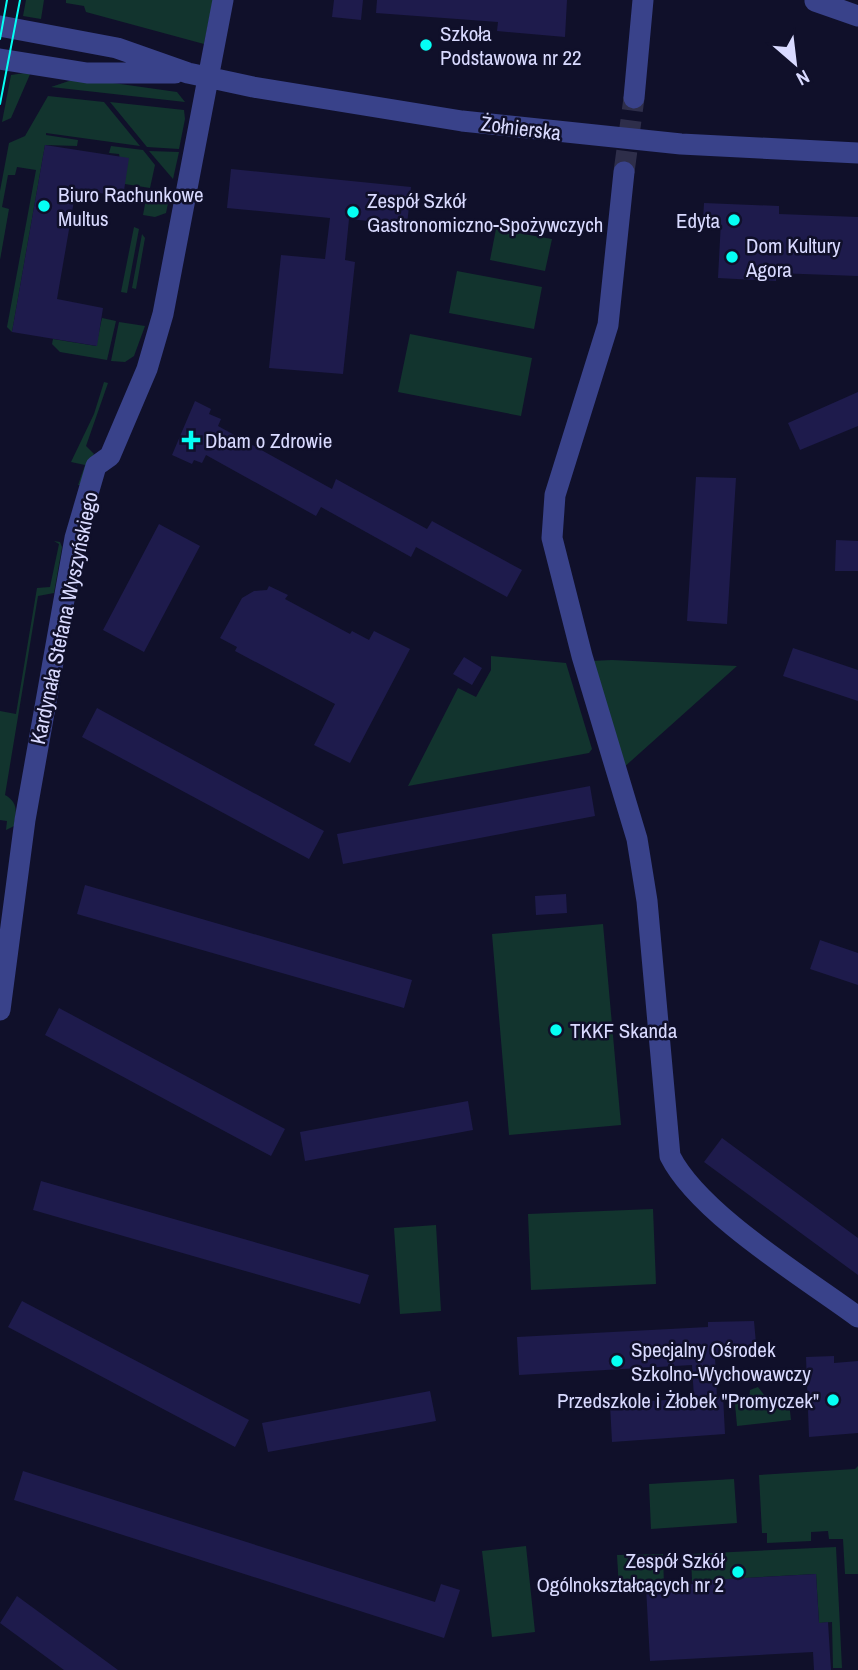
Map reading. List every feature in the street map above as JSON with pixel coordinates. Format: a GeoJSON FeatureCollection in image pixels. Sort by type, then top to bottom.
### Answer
{"type":"FeatureCollection","features":[{"type":"Feature","properties":{"kind":"street","name":"Kardynała Stefana Wyszyńskiego"},"geometry":{"type":"LineString","coordinates":[[0,1010],[31,781],[75,538],[96,466],[110,456],[147,369],[160,325],[198,75],[223,0]]}},
{"type":"Feature","properties":{"kind":"street"},"geometry":{"type":"LineString","coordinates":[[634,98],[643,0]]}},
{"type":"Feature","properties":{"kind":"street"},"geometry":{"type":"LineString","coordinates":[[815,1],[858,16]]}},
{"type":"Feature","properties":{"kind":"street","name":"Żołnierska"},"geometry":{"type":"LineString","coordinates":[[0,26],[117,48],[198,75],[462,121],[570,134],[858,153]]}},
{"type":"Feature","properties":{"kind":"street","name":"Żołnierska"},"geometry":{"type":"LineString","coordinates":[[0,59],[87,73],[198,75]]}},
{"type":"Feature","properties":{"kind":"street"},"geometry":{"type":"LineString","coordinates":[[624,173],[608,325],[555,495],[552,538],[582,656],[638,839],[647,901],[670,1156],[681,1177],[708,1205],[858,1317]]}},
{"type":"Feature","properties":{"kind":"green space"},"geometry":{"type":"Polygon","coordinates":[[[26,0],[44,0],[41,19],[23,16],[26,0]]]}},
{"type":"Feature","properties":{"kind":"green space"},"geometry":{"type":"Polygon","coordinates":[[[66,0],[213,0],[204,44],[86,12],[84,6],[66,3],[66,0]]]}},
{"type":"Feature","properties":{"kind":"green space"},"geometry":{"type":"Polygon","coordinates":[[[31,72],[11,118],[2,122],[11,75],[31,72]]]}},
{"type":"Feature","properties":{"kind":"green space"},"geometry":{"type":"Polygon","coordinates":[[[78,78],[177,92],[185,102],[51,87],[78,78]]]}},
{"type":"Feature","properties":{"kind":"green space"},"geometry":{"type":"Polygon","coordinates":[[[48,96],[104,102],[140,146],[46,133],[78,140],[77,146],[45,145],[12,332],[7,327],[36,170],[17,167],[15,175],[8,175],[2,207],[9,209],[0,260],[0,191],[9,143],[25,136],[48,96]]]}},
{"type":"Feature","properties":{"kind":"green space"},"geometry":{"type":"Polygon","coordinates":[[[110,102],[184,110],[185,119],[179,149],[147,147],[110,102]]]}},
{"type":"Feature","properties":{"kind":"green space"},"geometry":{"type":"Polygon","coordinates":[[[111,146],[143,150],[155,165],[150,188],[125,184],[119,154],[109,153],[111,146]]]}},
{"type":"Feature","properties":{"kind":"green space"},"geometry":{"type":"Polygon","coordinates":[[[149,151],[179,152],[173,179],[149,151]]]}},
{"type":"Feature","properties":{"kind":"green space"},"geometry":{"type":"Polygon","coordinates":[[[146,199],[168,203],[166,213],[155,217],[143,215],[146,199]]]}},
{"type":"Feature","properties":{"kind":"green space"},"geometry":{"type":"Polygon","coordinates":[[[134,227],[139,229],[127,293],[121,292],[134,227]]]}},
{"type":"Feature","properties":{"kind":"green space"},"geometry":{"type":"Polygon","coordinates":[[[496,229],[552,239],[545,271],[490,260],[496,229]]]}},
{"type":"Feature","properties":{"kind":"green space"},"geometry":{"type":"Polygon","coordinates":[[[142,234],[145,238],[136,289],[132,288],[142,234]]]}},
{"type":"Feature","properties":{"kind":"green space"},"geometry":{"type":"Polygon","coordinates":[[[457,271],[542,287],[534,329],[449,313],[457,271]]]}},
{"type":"Feature","properties":{"kind":"green space"},"geometry":{"type":"Polygon","coordinates":[[[102,318],[116,321],[107,360],[60,352],[52,344],[53,339],[96,346],[102,318]]]}},
{"type":"Feature","properties":{"kind":"green space"},"geometry":{"type":"Polygon","coordinates":[[[119,322],[145,326],[134,356],[125,362],[111,361],[119,322]]]}},
{"type":"Feature","properties":{"kind":"green space"},"geometry":{"type":"Polygon","coordinates":[[[410,334],[532,358],[521,416],[398,392],[410,334]]]}},
{"type":"Feature","properties":{"kind":"green space"},"geometry":{"type":"Polygon","coordinates":[[[104,382],[108,383],[86,446],[94,454],[78,485],[85,465],[71,462],[94,414],[104,382]]]}},
{"type":"Feature","properties":{"kind":"green space"},"geometry":{"type":"Polygon","coordinates":[[[54,541],[60,542],[62,547],[54,593],[38,596],[5,795],[15,805],[14,826],[6,830],[7,821],[0,820],[0,711],[16,714],[37,588],[50,587],[59,544],[54,541]]]}},
{"type":"Feature","properties":{"kind":"green space"},"geometry":{"type":"Polygon","coordinates":[[[491,656],[566,663],[592,749],[589,753],[408,786],[458,688],[476,697],[491,670],[491,656]]]}},
{"type":"Feature","properties":{"kind":"green space"},"geometry":{"type":"Polygon","coordinates":[[[591,661],[737,666],[622,769],[591,661]]]}},
{"type":"Feature","properties":{"kind":"green space","name":"TKKF Skanda"},"geometry":{"type":"Polygon","coordinates":[[[603,924],[621,1125],[509,1135],[492,934],[603,924]]]}},
{"type":"Feature","properties":{"kind":"green space"},"geometry":{"type":"Polygon","coordinates":[[[653,1209],[656,1284],[531,1290],[528,1214],[653,1209]]]}},
{"type":"Feature","properties":{"kind":"green space"},"geometry":{"type":"Polygon","coordinates":[[[436,1225],[441,1311],[400,1314],[394,1228],[436,1225]]]}},
{"type":"Feature","properties":{"kind":"green space"},"geometry":{"type":"Polygon","coordinates":[[[758,1387],[765,1396],[766,1404],[789,1402],[791,1420],[737,1426],[735,1404],[749,1401],[750,1390],[758,1387]]]}},
{"type":"Feature","properties":{"kind":"green space"},"geometry":{"type":"Polygon","coordinates":[[[858,1466],[858,1574],[845,1574],[843,1539],[829,1539],[828,1531],[811,1532],[811,1541],[767,1543],[767,1533],[762,1533],[759,1475],[855,1469],[858,1466]]]}},
{"type":"Feature","properties":{"kind":"green space"},"geometry":{"type":"Polygon","coordinates":[[[734,1479],[737,1523],[651,1529],[649,1484],[734,1479]]]}},
{"type":"Feature","properties":{"kind":"green space"},"geometry":{"type":"Polygon","coordinates":[[[526,1546],[535,1632],[492,1637],[482,1551],[526,1546]]]}},
{"type":"Feature","properties":{"kind":"green space"},"geometry":{"type":"Polygon","coordinates":[[[836,1547],[842,1668],[833,1668],[832,1622],[819,1623],[816,1574],[692,1581],[691,1554],[836,1547]]]}},
{"type":"Feature","properties":{"kind":"green space"},"geometry":{"type":"Polygon","coordinates":[[[663,1554],[664,1586],[619,1589],[617,1555],[663,1554]]]}},
{"type":"Feature","properties":{"kind":"building"},"geometry":{"type":"Polygon","coordinates":[[[334,0],[363,0],[361,20],[332,17],[334,0]]]}},
{"type":"Feature","properties":{"kind":"building"},"geometry":{"type":"Polygon","coordinates":[[[377,0],[567,0],[565,37],[497,31],[498,22],[376,13],[377,0]]]}},
{"type":"Feature","properties":{"kind":"building"},"geometry":{"type":"Polygon","coordinates":[[[45,145],[129,158],[123,197],[76,189],[57,299],[103,308],[97,346],[12,332],[45,145]]]}},
{"type":"Feature","properties":{"kind":"building"},"geometry":{"type":"Polygon","coordinates":[[[231,169],[411,187],[407,225],[349,219],[345,260],[355,262],[343,374],[269,368],[281,255],[325,259],[330,218],[227,208],[231,169]]]}},
{"type":"Feature","properties":{"kind":"building"},"geometry":{"type":"Polygon","coordinates":[[[704,203],[779,206],[779,214],[858,217],[858,276],[776,273],[776,281],[718,278],[721,221],[703,220],[704,203]]]}},
{"type":"Feature","properties":{"kind":"building"},"geometry":{"type":"Polygon","coordinates":[[[858,392],[858,426],[800,450],[788,423],[858,392]]]}},
{"type":"Feature","properties":{"kind":"building"},"geometry":{"type":"Polygon","coordinates":[[[195,401],[211,409],[209,414],[221,419],[218,426],[332,489],[336,479],[427,529],[432,521],[522,570],[507,597],[416,547],[411,557],[321,507],[316,516],[206,455],[202,463],[194,460],[192,464],[172,455],[195,401]]]}},
{"type":"Feature","properties":{"kind":"building"},"geometry":{"type":"Polygon","coordinates":[[[696,477],[736,478],[727,624],[687,621],[696,477]]]}},
{"type":"Feature","properties":{"kind":"building"},"geometry":{"type":"Polygon","coordinates":[[[159,524],[200,546],[144,652],[103,630],[159,524]]]}},
{"type":"Feature","properties":{"kind":"building"},"geometry":{"type":"Polygon","coordinates":[[[836,540],[858,541],[858,571],[835,571],[836,540]]]}},
{"type":"Feature","properties":{"kind":"building"},"geometry":{"type":"Polygon","coordinates":[[[269,586],[288,595],[285,599],[350,634],[352,631],[369,640],[374,631],[410,649],[350,763],[314,745],[335,704],[235,651],[237,647],[220,638],[242,598],[254,591],[267,590],[269,586]]]}},
{"type":"Feature","properties":{"kind":"building"},"geometry":{"type":"Polygon","coordinates":[[[793,648],[858,670],[858,701],[783,676],[793,648]]]}},
{"type":"Feature","properties":{"kind":"building"},"geometry":{"type":"Polygon","coordinates":[[[464,657],[482,668],[472,685],[453,674],[464,657]]]}},
{"type":"Feature","properties":{"kind":"building"},"geometry":{"type":"Polygon","coordinates":[[[97,708],[324,831],[309,859],[82,737],[97,708]]]}},
{"type":"Feature","properties":{"kind":"building"},"geometry":{"type":"Polygon","coordinates":[[[590,786],[595,816],[343,864],[337,834],[590,786]]]}},
{"type":"Feature","properties":{"kind":"building"},"geometry":{"type":"Polygon","coordinates":[[[85,885],[412,980],[404,1008],[77,914],[85,885]]]}},
{"type":"Feature","properties":{"kind":"building"},"geometry":{"type":"Polygon","coordinates":[[[566,894],[567,913],[536,915],[535,896],[566,894]]]}},
{"type":"Feature","properties":{"kind":"building"},"geometry":{"type":"Polygon","coordinates":[[[820,940],[858,953],[858,985],[810,969],[820,940]]]}},
{"type":"Feature","properties":{"kind":"building"},"geometry":{"type":"Polygon","coordinates":[[[59,1008],[285,1129],[271,1156],[45,1035],[59,1008]]]}},
{"type":"Feature","properties":{"kind":"building"},"geometry":{"type":"Polygon","coordinates":[[[468,1101],[473,1130],[305,1161],[300,1132],[468,1101]]]}},
{"type":"Feature","properties":{"kind":"building"},"geometry":{"type":"Polygon","coordinates":[[[722,1138],[858,1238],[858,1275],[704,1162],[722,1138]]]}},
{"type":"Feature","properties":{"kind":"building"},"geometry":{"type":"Polygon","coordinates":[[[41,1181],[369,1275],[360,1304],[33,1210],[41,1181]]]}},
{"type":"Feature","properties":{"kind":"building"},"geometry":{"type":"Polygon","coordinates":[[[22,1301],[249,1420],[235,1447],[8,1327],[22,1301]]]}},
{"type":"Feature","properties":{"kind":"building","name":"Specjalny Ośrodek Szkolno-Wychowawczy"},"geometry":{"type":"Polygon","coordinates":[[[754,1321],[757,1355],[715,1358],[717,1397],[723,1396],[725,1434],[612,1442],[610,1404],[694,1398],[692,1365],[519,1375],[517,1337],[708,1327],[708,1322],[754,1321]]]}},
{"type":"Feature","properties":{"kind":"building","name":"Przedszkole i Żłobek \"Promyczek\""},"geometry":{"type":"Polygon","coordinates":[[[834,1356],[834,1363],[858,1361],[858,1433],[809,1437],[806,1357],[834,1356]]]}},
{"type":"Feature","properties":{"kind":"building"},"geometry":{"type":"Polygon","coordinates":[[[430,1391],[436,1421],[268,1452],[262,1423],[430,1391]]]}},
{"type":"Feature","properties":{"kind":"building"},"geometry":{"type":"Polygon","coordinates":[[[23,1471],[435,1602],[441,1584],[460,1590],[444,1638],[14,1500],[23,1471]]]}},
{"type":"Feature","properties":{"kind":"building"},"geometry":{"type":"Polygon","coordinates":[[[816,1574],[819,1623],[828,1622],[831,1670],[814,1670],[813,1652],[650,1661],[646,1587],[693,1584],[692,1581],[816,1574]]]}},
{"type":"Feature","properties":{"kind":"building"},"geometry":{"type":"Polygon","coordinates":[[[17,1596],[118,1670],[64,1670],[0,1623],[17,1596]]]}},
{"type":"Feature","properties":{"kind":"tunnel"},"geometry":{"type":"LineString","coordinates":[[624,172],[634,98]]}},
{"type":"Feature","properties":{"kind":"tram line"},"geometry":{"type":"LineString","coordinates":[[0,39],[7,0]]}},
{"type":"Feature","properties":{"kind":"tram line"},"geometry":{"type":"LineString","coordinates":[[0,104],[20,0]]}},
{"type":"Feature","properties":{"kind":"place","name":"Szkoła Podstawowa nr 22"},"geometry":{"type":"Point","coordinates":[426,45]}},
{"type":"Feature","properties":{"kind":"place","name":"Biuro Rachunkowe Multus"},"geometry":{"type":"Point","coordinates":[44,206]}},
{"type":"Feature","properties":{"kind":"place","name":"Zespół Szkół Gastronomiczno-Spożywczych"},"geometry":{"type":"Point","coordinates":[353,212]}},
{"type":"Feature","properties":{"kind":"place","name":"Edyta"},"geometry":{"type":"Point","coordinates":[734,220]}},
{"type":"Feature","properties":{"kind":"place","name":"Dom Kultury Agora"},"geometry":{"type":"Point","coordinates":[732,257]}},
{"type":"Feature","properties":{"kind":"place","name":"Dbam o Zdrowie"},"geometry":{"type":"Point","coordinates":[191,440]}},
{"type":"Feature","properties":{"kind":"place","name":"TKKF Skanda"},"geometry":{"type":"Point","coordinates":[556,1030]}},
{"type":"Feature","properties":{"kind":"place","name":"Specjalny Ośrodek Szkolno-Wychowawczy"},"geometry":{"type":"Point","coordinates":[617,1361]}},
{"type":"Feature","properties":{"kind":"place","name":"Przedszkole i Żłobek \"Promyczek\""},"geometry":{"type":"Point","coordinates":[833,1400]}},
{"type":"Feature","properties":{"kind":"place","name":"Zespół Szkół Ogólnokształcących nr 2"},"geometry":{"type":"Point","coordinates":[738,1572]}}]}
